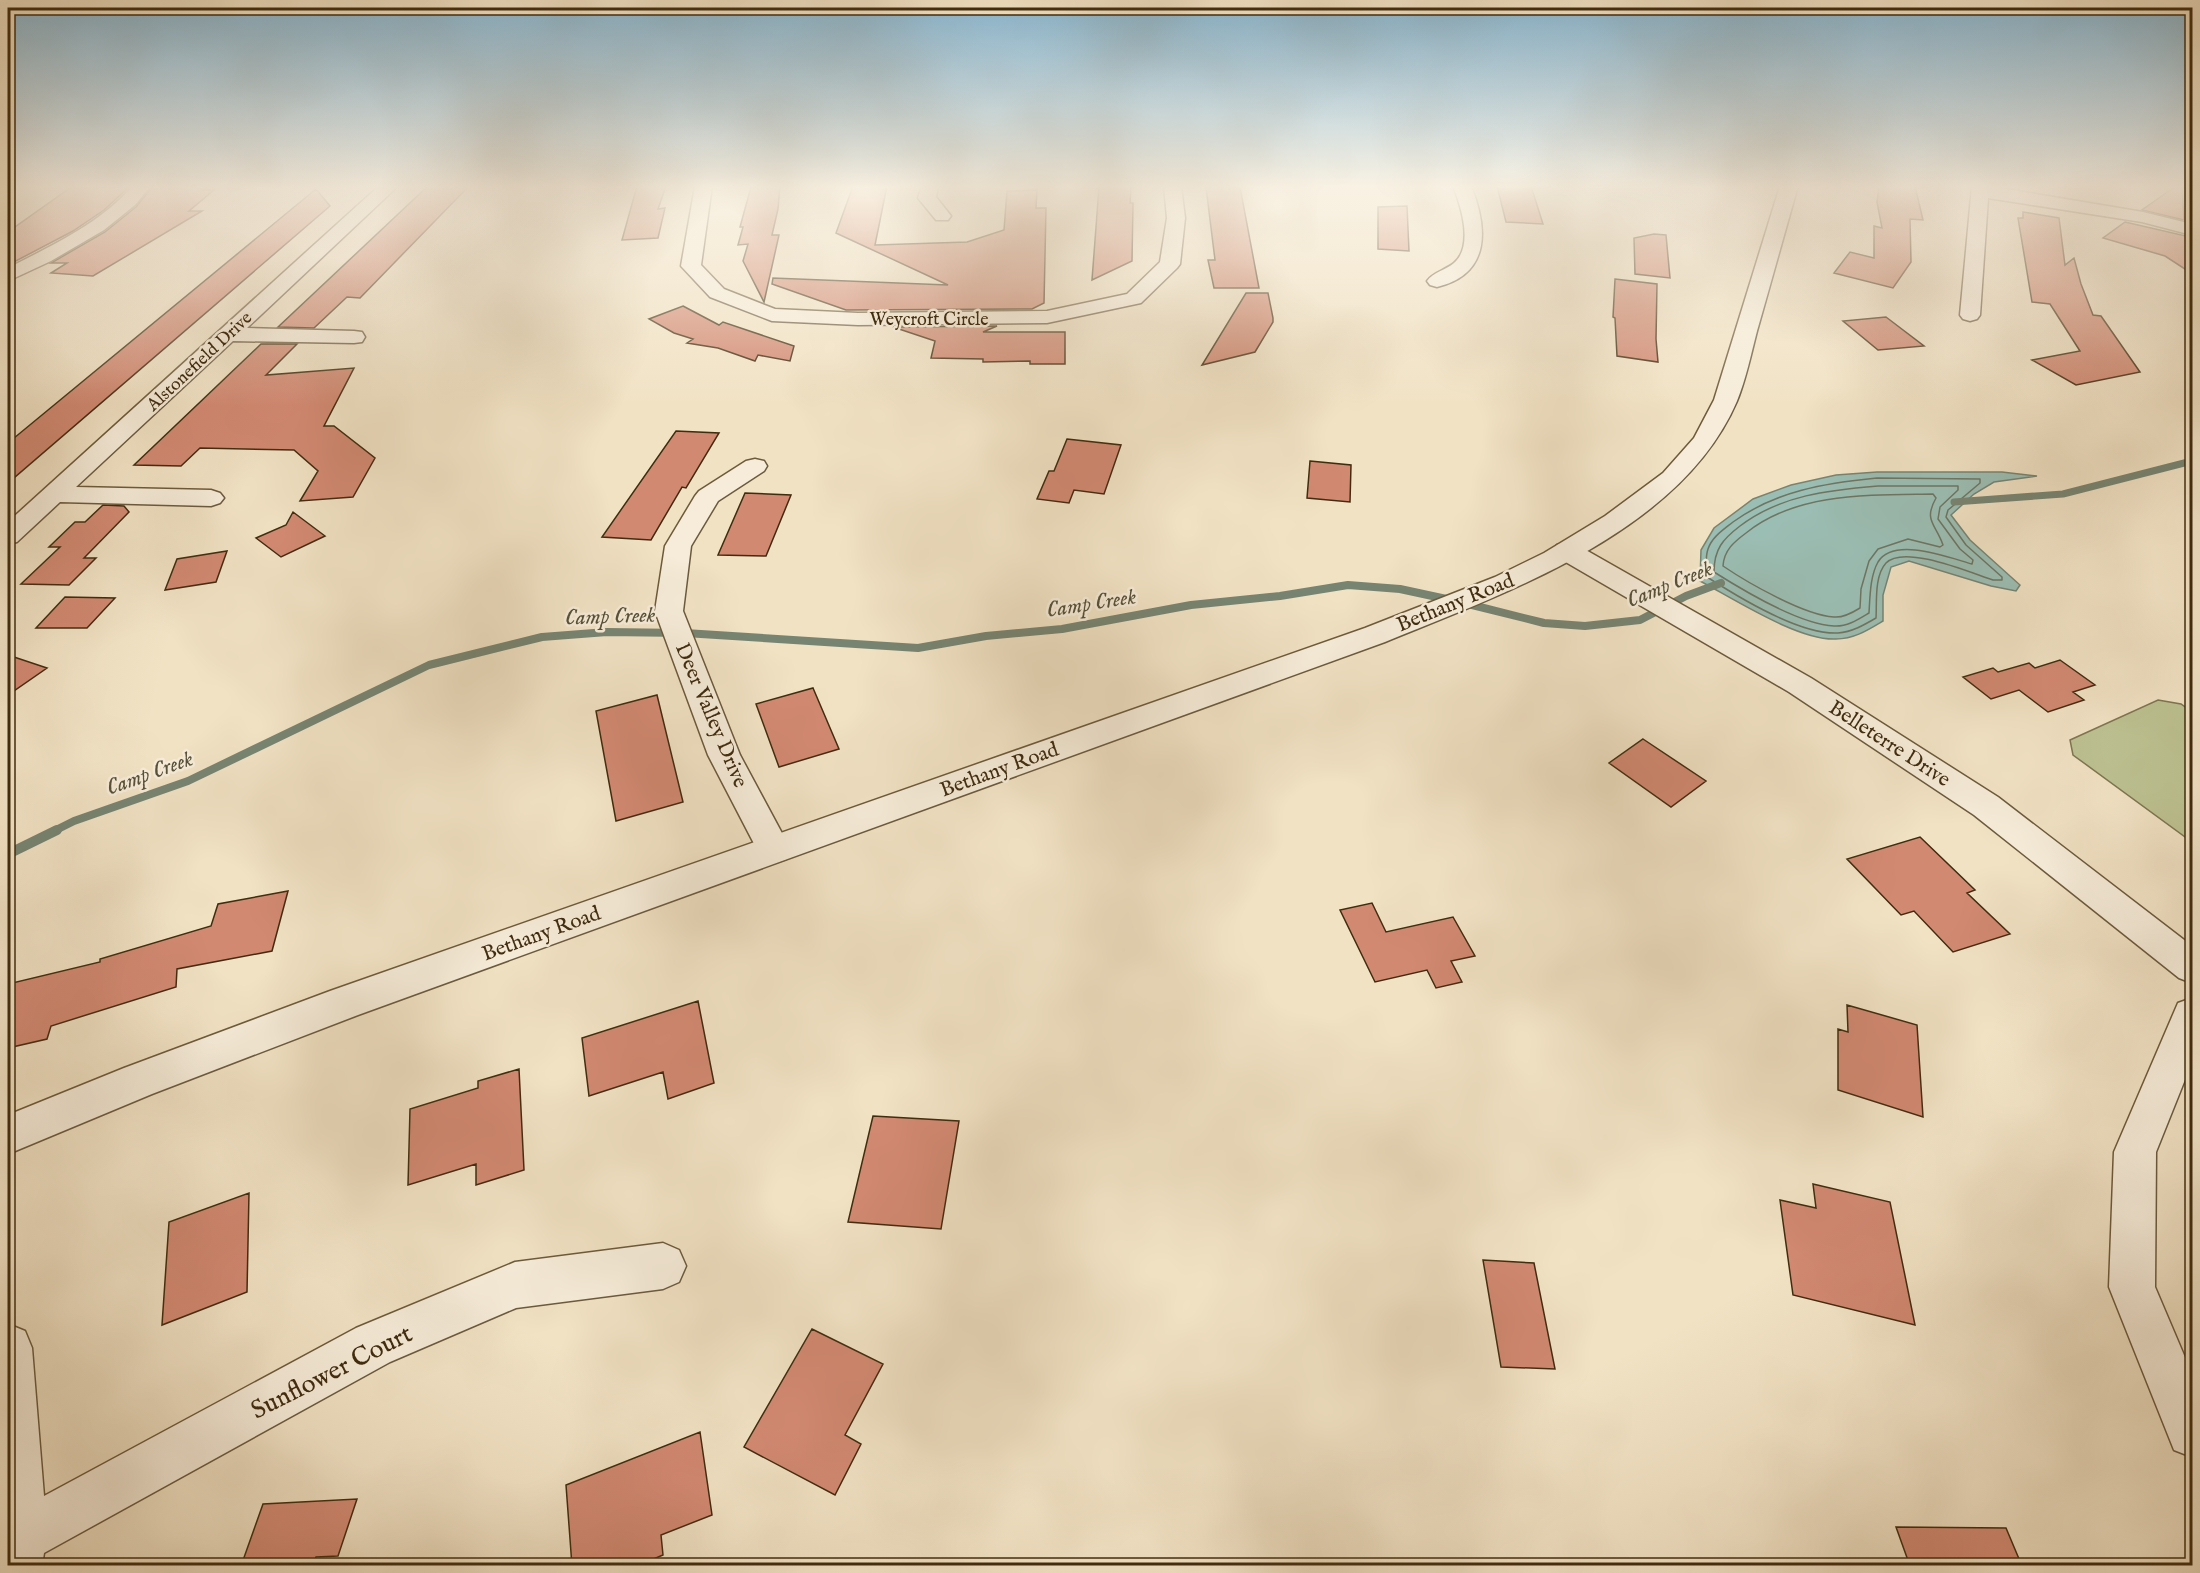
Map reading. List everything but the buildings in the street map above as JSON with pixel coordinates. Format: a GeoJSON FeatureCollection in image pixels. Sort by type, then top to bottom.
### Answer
{"type":"FeatureCollection","features":[{"type":"Feature","properties":{"kind":"street"},"geometry":{"type":"LineString","coordinates":[[8,275],[36,259]]}},
{"type":"Feature","properties":{"kind":"street","name":"Alstonefield Drive"},"geometry":{"type":"LineString","coordinates":[[8,536],[310,259]]}},
{"type":"Feature","properties":{"kind":"street","name":"Weycroft Circle"},"geometry":{"type":"LineString","coordinates":[[692,259],[691,266],[717,293],[772,315],[858,320],[977,320],[1047,317],[1134,299],[1170,264],[1171,259]]}},
{"type":"Feature","properties":{"kind":"street"},"geometry":{"type":"LineString","coordinates":[[1437,281],[1466,259]]}},
{"type":"Feature","properties":{"kind":"street","name":"Bethany Road"},"geometry":{"type":"LineString","coordinates":[[8,1135],[138,1081],[333,1007],[1375,635],[1505,583],[1567,551],[1614,522],[1672,478],[1704,441],[1726,400],[1767,259]]}},
{"type":"Feature","properties":{"kind":"street"},"geometry":{"type":"LineString","coordinates":[[1970,315],[1974,259]]}},
{"type":"Feature","properties":{"kind":"street"},"geometry":{"type":"LineString","coordinates":[[229,334],[354,337]]}},
{"type":"Feature","properties":{"kind":"street","name":"Deer Valley Drive"},"geometry":{"type":"LineString","coordinates":[[755,466],[708,496],[678,546],[669,611],[724,755],[774,850]]}},
{"type":"Feature","properties":{"kind":"street"},"geometry":{"type":"LineString","coordinates":[[55,494],[211,498]]}},
{"type":"Feature","properties":{"kind":"street","name":"Belleterre Drive"},"geometry":{"type":"LineString","coordinates":[[1567,551],[1800,685],[1986,806],[2193,967]]}},
{"type":"Feature","properties":{"kind":"street"},"geometry":{"type":"LineString","coordinates":[[2193,1015],[2135,1152],[2132,1287],[2193,1432]]}},
{"type":"Feature","properties":{"kind":"street","name":"Sunflower Court"},"geometry":{"type":"LineString","coordinates":[[18,1552],[373,1345],[514,1285],[663,1266]]}},
{"type":"Feature","properties":{"kind":"street"},"geometry":{"type":"LineString","coordinates":[[8,1348],[18,1552]]}},
{"type":"Feature","properties":{"kind":"green space"},"geometry":{"type":"Polygon","coordinates":[[[2158,700],[2181,704],[2192,712],[2192,842],[2073,755],[2070,740],[2158,700]]]}},
{"type":"Feature","properties":{"kind":"water"},"geometry":{"type":"Polygon","coordinates":[[[1877,472],[2002,472],[2037,476],[1994,482],[1974,494],[1951,515],[1970,540],[2020,585],[2016,591],[1991,586],[1909,561],[1891,567],[1883,595],[1883,621],[1855,636],[1836,639],[1804,633],[1767,618],[1700,581],[1701,550],[1714,528],[1753,499],[1791,485],[1836,475],[1877,472]]]}},
{"type":"Feature","properties":{"kind":"waterway","name":"Camp Creek"},"geometry":{"type":"LineString","coordinates":[[1954,502],[2063,494],[2192,461]]}},
{"type":"Feature","properties":{"kind":"waterway","name":"Camp Creek"},"geometry":{"type":"LineString","coordinates":[[1464,603],[1544,623],[1585,626],[1640,620],[1686,596],[1721,583]]}},
{"type":"Feature","properties":{"kind":"waterway","name":"Camp Creek"},"geometry":{"type":"LineString","coordinates":[[54,831],[74,821],[188,781],[429,665],[542,637],[607,632],[685,633],[918,648],[986,636],[1062,629],[1191,605],[1280,596],[1348,585],[1400,589],[1451,600]]}},
{"type":"Feature","properties":{"kind":"waterway","name":"Camp Creek"},"geometry":{"type":"LineString","coordinates":[[8,854],[57,830]]}}]}
